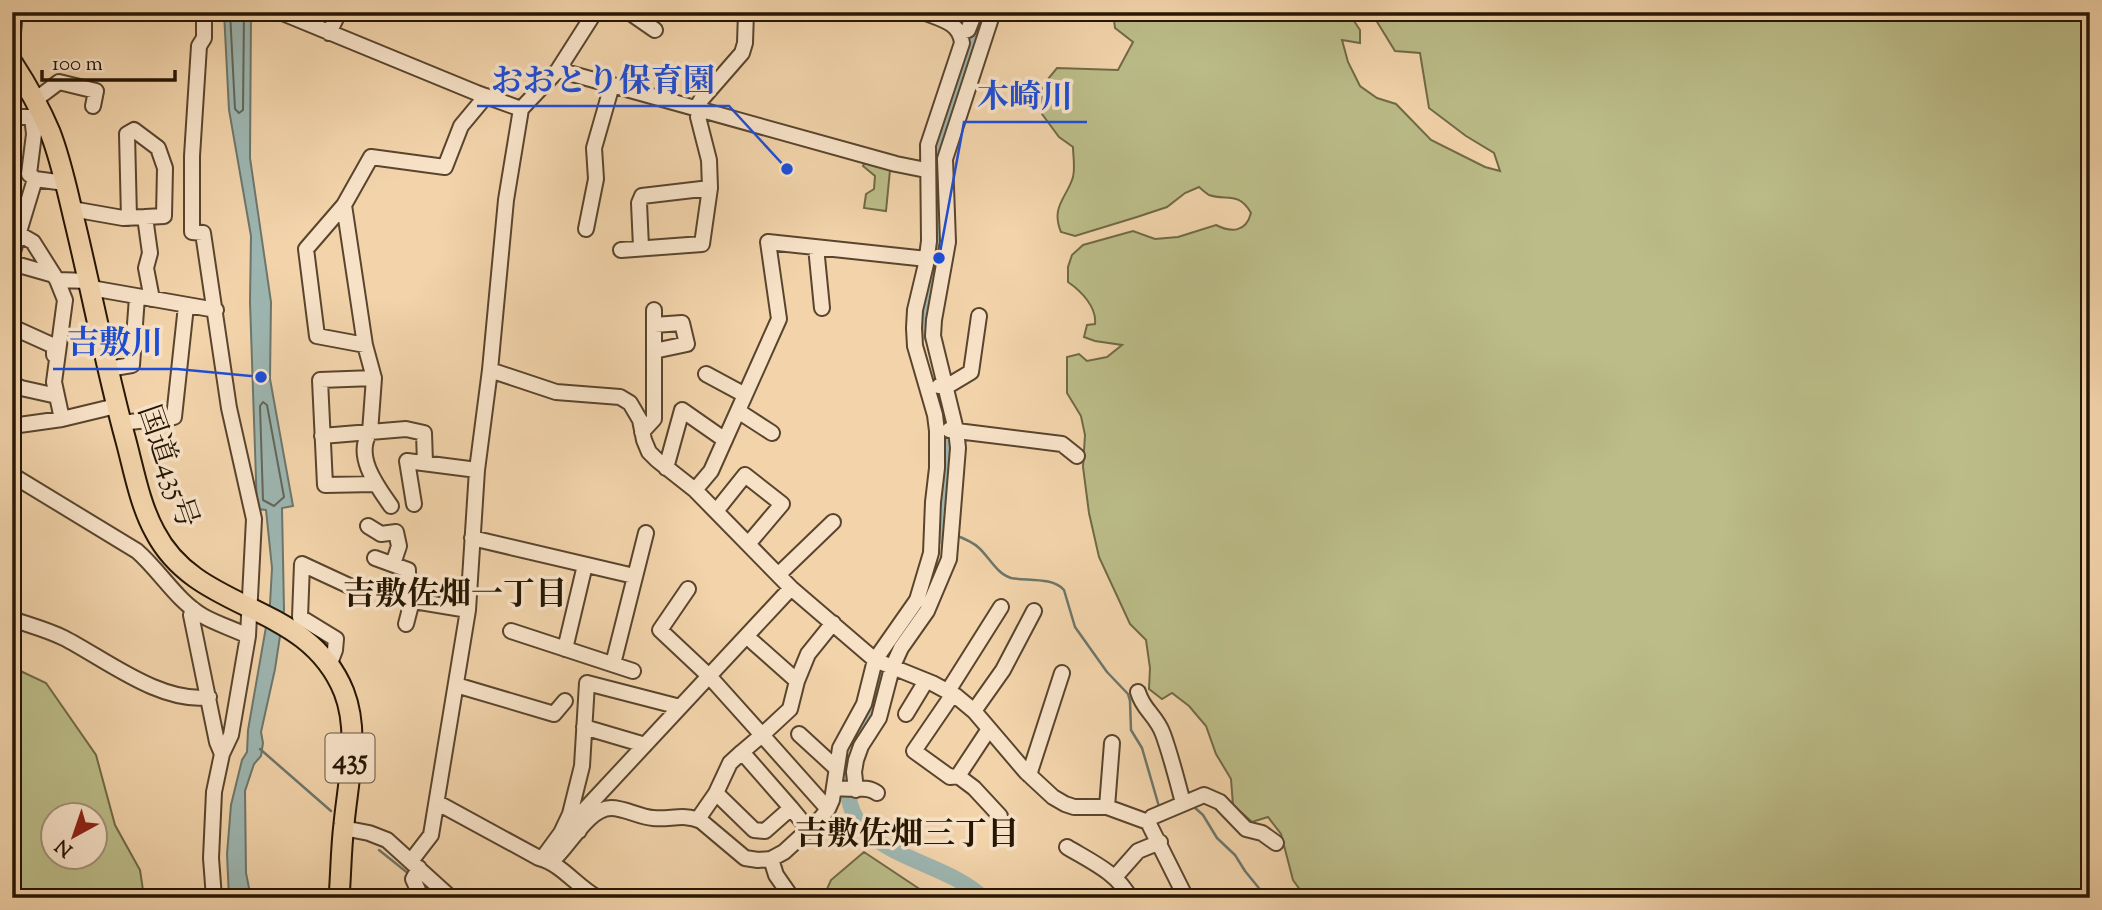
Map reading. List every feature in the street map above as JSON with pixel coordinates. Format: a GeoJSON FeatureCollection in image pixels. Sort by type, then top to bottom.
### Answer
{"type":"FeatureCollection","features":[{"type":"Feature","properties":{"kind":"highway","name":"国道435号"},"geometry":{"type":"LineString","coordinates":[[12,62],[35,100],[51,135],[72,209],[118,414],[145,510],[161,543],[173,559],[195,579],[299,634],[319,652],[345,694],[353,736],[339,898]]}},
{"type":"Feature","properties":{"kind":"street"},"geometry":{"type":"LineString","coordinates":[[12,43],[15,12]]}},
{"type":"Feature","properties":{"kind":"street"},"geometry":{"type":"LineString","coordinates":[[204,12],[204,38],[199,46],[192,156],[192,232],[203,233],[229,408],[254,519],[253,608],[234,723],[222,754],[214,792],[211,858],[214,898]]}},
{"type":"Feature","properties":{"kind":"street"},"geometry":{"type":"LineString","coordinates":[[280,12],[521,108]]}},
{"type":"Feature","properties":{"kind":"street"},"geometry":{"type":"LineString","coordinates":[[329,33],[338,12]]}},
{"type":"Feature","properties":{"kind":"street"},"geometry":{"type":"LineString","coordinates":[[416,898],[418,890],[413,879],[415,864],[431,835],[438,803],[468,610],[477,470],[490,370],[506,200],[521,108],[558,70],[595,12]]}},
{"type":"Feature","properties":{"kind":"street"},"geometry":{"type":"LineString","coordinates":[[629,12],[655,30]]}},
{"type":"Feature","properties":{"kind":"street"},"geometry":{"type":"LineString","coordinates":[[621,250],[702,244],[710,188],[709,160],[698,117],[699,110],[701,100],[742,53],[746,12]]}},
{"type":"Feature","properties":{"kind":"street"},"geometry":{"type":"LineString","coordinates":[[575,822],[613,808],[650,818],[684,815],[698,819],[745,858],[758,860],[771,859],[784,852],[828,810],[840,748],[864,704],[875,660],[917,600],[930,563],[933,540],[937,431],[915,346],[915,310],[929,241],[926,170],[928,145],[962,43],[961,32],[952,23],[922,12]]}},
{"type":"Feature","properties":{"kind":"street"},"geometry":{"type":"LineString","coordinates":[[961,32],[968,30],[975,12]]}},
{"type":"Feature","properties":{"kind":"street"},"geometry":{"type":"LineString","coordinates":[[856,790],[854,772],[861,746],[879,718],[892,668],[901,648],[927,611],[945,569],[952,540],[958,448],[946,384],[933,336],[948,242],[945,159],[993,12]]}},
{"type":"Feature","properties":{"kind":"street"},"geometry":{"type":"LineString","coordinates":[[558,70],[926,170]]}},
{"type":"Feature","properties":{"kind":"street"},"geometry":{"type":"LineString","coordinates":[[35,100],[59,82],[96,91],[93,106]]}},
{"type":"Feature","properties":{"kind":"street"},"geometry":{"type":"LineString","coordinates":[[586,229],[596,179],[594,148],[612,85]]}},
{"type":"Feature","properties":{"kind":"street"},"geometry":{"type":"LineString","coordinates":[[365,345],[317,336],[306,250],[344,205],[371,157],[445,167],[461,126],[486,96]]}},
{"type":"Feature","properties":{"kind":"street"},"geometry":{"type":"LineString","coordinates":[[12,117],[32,117],[34,134],[29,174],[35,179],[65,183]]}},
{"type":"Feature","properties":{"kind":"street"},"geometry":{"type":"LineString","coordinates":[[72,209],[128,218],[164,216],[164,168],[158,148],[134,130],[127,134],[128,218]]}},
{"type":"Feature","properties":{"kind":"street"},"geometry":{"type":"LineString","coordinates":[[12,255],[16,231],[35,179]]}},
{"type":"Feature","properties":{"kind":"street"},"geometry":{"type":"LineString","coordinates":[[641,247],[639,203],[642,195],[710,188]]}},
{"type":"Feature","properties":{"kind":"street"},"geometry":{"type":"LineString","coordinates":[[344,205],[365,345],[374,378],[370,432],[365,439],[365,460],[375,484],[391,506]]}},
{"type":"Feature","properties":{"kind":"street"},"geometry":{"type":"LineString","coordinates":[[108,369],[132,365],[145,298],[146,268],[150,253],[145,217]]}},
{"type":"Feature","properties":{"kind":"street"},"geometry":{"type":"LineString","coordinates":[[16,231],[33,242],[56,278],[65,300],[54,382],[62,419]]}},
{"type":"Feature","properties":{"kind":"street"},"geometry":{"type":"LineString","coordinates":[[695,490],[711,471],[779,319],[768,242],[927,259]]}},
{"type":"Feature","properties":{"kind":"street"},"geometry":{"type":"LineString","coordinates":[[816,247],[822,308]]}},
{"type":"Feature","properties":{"kind":"street"},"geometry":{"type":"LineString","coordinates":[[12,263],[56,278],[145,298],[216,310]]}},
{"type":"Feature","properties":{"kind":"street"},"geometry":{"type":"LineString","coordinates":[[12,426],[118,414],[174,417],[186,306]]}},
{"type":"Feature","properties":{"kind":"street"},"geometry":{"type":"LineString","coordinates":[[928,390],[951,384],[971,372],[979,316]]}},
{"type":"Feature","properties":{"kind":"street"},"geometry":{"type":"LineString","coordinates":[[642,432],[654,419],[654,351],[654,317],[682,323],[687,344],[654,351]]}},
{"type":"Feature","properties":{"kind":"street"},"geometry":{"type":"LineString","coordinates":[[12,327],[54,346]]}},
{"type":"Feature","properties":{"kind":"street"},"geometry":{"type":"LineString","coordinates":[[490,370],[555,392],[620,397],[630,403],[640,420],[649,452],[717,510],[791,587],[875,660],[950,692],[974,711],[1029,775],[1053,797],[1074,807],[1107,807],[1148,822],[1186,898]]}},
{"type":"Feature","properties":{"kind":"street"},"geometry":{"type":"LineString","coordinates":[[706,374],[745,395]]}},
{"type":"Feature","properties":{"kind":"street"},"geometry":{"type":"LineString","coordinates":[[374,378],[320,380],[325,485],[375,484]]}},
{"type":"Feature","properties":{"kind":"street"},"geometry":{"type":"LineString","coordinates":[[12,383],[21,388],[57,396]]}},
{"type":"Feature","properties":{"kind":"street"},"geometry":{"type":"LineString","coordinates":[[666,468],[682,410],[725,440]]}},
{"type":"Feature","properties":{"kind":"street"},"geometry":{"type":"LineString","coordinates":[[738,411],[772,433]]}},
{"type":"Feature","properties":{"kind":"street"},"geometry":{"type":"LineString","coordinates":[[322,436],[406,429],[424,433],[425,463]]}},
{"type":"Feature","properties":{"kind":"street"},"geometry":{"type":"LineString","coordinates":[[937,431],[956,430],[1062,444],[1077,456]]}},
{"type":"Feature","properties":{"kind":"street"},"geometry":{"type":"LineString","coordinates":[[414,504],[407,461],[477,470]]}},
{"type":"Feature","properties":{"kind":"street"},"geometry":{"type":"LineString","coordinates":[[12,475],[137,551],[154,566],[179,597],[203,616],[248,636]]}},
{"type":"Feature","properties":{"kind":"street"},"geometry":{"type":"LineString","coordinates":[[717,510],[746,475],[782,504],[749,542]]}},
{"type":"Feature","properties":{"kind":"street"},"geometry":{"type":"LineString","coordinates":[[933,502],[953,504]]}},
{"type":"Feature","properties":{"kind":"street"},"geometry":{"type":"LineString","coordinates":[[779,574],[833,522]]}},
{"type":"Feature","properties":{"kind":"street"},"geometry":{"type":"LineString","coordinates":[[368,526],[381,534],[396,532],[398,546],[393,564]]}},
{"type":"Feature","properties":{"kind":"street"},"geometry":{"type":"LineString","coordinates":[[612,664],[646,533]]}},
{"type":"Feature","properties":{"kind":"street"},"geometry":{"type":"LineString","coordinates":[[472,538],[634,576]]}},
{"type":"Feature","properties":{"kind":"street"},"geometry":{"type":"LineString","coordinates":[[375,558],[408,570],[408,600],[468,610]]}},
{"type":"Feature","properties":{"kind":"street"},"geometry":{"type":"LineString","coordinates":[[930,563],[945,569]]}},
{"type":"Feature","properties":{"kind":"street"},"geometry":{"type":"LineString","coordinates":[[329,666],[336,639],[300,617],[302,565],[358,590]]}},
{"type":"Feature","properties":{"kind":"street"},"geometry":{"type":"LineString","coordinates":[[565,649],[585,565]]}},
{"type":"Feature","properties":{"kind":"street"},"geometry":{"type":"LineString","coordinates":[[547,860],[575,822],[791,587]]}},
{"type":"Feature","properties":{"kind":"street"},"geometry":{"type":"LineString","coordinates":[[688,589],[660,630],[709,676],[828,810]]}},
{"type":"Feature","properties":{"kind":"street"},"geometry":{"type":"LineString","coordinates":[[406,624],[412,601]]}},
{"type":"Feature","properties":{"kind":"street"},"geometry":{"type":"LineString","coordinates":[[1000,816],[974,788],[958,776],[950,777],[914,751],[1001,607]]}},
{"type":"Feature","properties":{"kind":"street"},"geometry":{"type":"LineString","coordinates":[[193,608],[191,614],[217,742],[222,754]]}},
{"type":"Feature","properties":{"kind":"street"},"geometry":{"type":"LineString","coordinates":[[974,711],[1003,670],[1034,611]]}},
{"type":"Feature","properties":{"kind":"street"},"geometry":{"type":"LineString","coordinates":[[12,619],[62,637],[143,682],[196,698],[209,697]]}},
{"type":"Feature","properties":{"kind":"street"},"geometry":{"type":"LineString","coordinates":[[698,819],[716,793],[730,763],[790,709],[808,654],[833,623]]}},
{"type":"Feature","properties":{"kind":"street"},"geometry":{"type":"LineString","coordinates":[[511,631],[633,671]]}},
{"type":"Feature","properties":{"kind":"street"},"geometry":{"type":"LineString","coordinates":[[753,642],[797,681]]}},
{"type":"Feature","properties":{"kind":"street"},"geometry":{"type":"LineString","coordinates":[[1029,775],[1062,673]]}},
{"type":"Feature","properties":{"kind":"street"},"geometry":{"type":"LineString","coordinates":[[906,714],[926,681]]}},
{"type":"Feature","properties":{"kind":"street"},"geometry":{"type":"LineString","coordinates":[[575,822],[582,766],[587,683],[680,707]]}},
{"type":"Feature","properties":{"kind":"street"},"geometry":{"type":"LineString","coordinates":[[456,685],[554,714],[565,701]]}},
{"type":"Feature","properties":{"kind":"street"},"geometry":{"type":"LineString","coordinates":[[1138,692],[1142,705],[1153,714],[1163,733],[1183,803]]}},
{"type":"Feature","properties":{"kind":"street"},"geometry":{"type":"LineString","coordinates":[[584,727],[645,745]]}},
{"type":"Feature","properties":{"kind":"street"},"geometry":{"type":"LineString","coordinates":[[958,776],[989,729]]}},
{"type":"Feature","properties":{"kind":"street"},"geometry":{"type":"LineString","coordinates":[[799,734],[836,768]]}},
{"type":"Feature","properties":{"kind":"street"},"geometry":{"type":"LineString","coordinates":[[1107,807],[1112,743]]}},
{"type":"Feature","properties":{"kind":"street"},"geometry":{"type":"LineString","coordinates":[[742,752],[809,830]]}},
{"type":"Feature","properties":{"kind":"street"},"geometry":{"type":"LineString","coordinates":[[834,787],[856,790],[867,788],[877,793]]}},
{"type":"Feature","properties":{"kind":"street"},"geometry":{"type":"LineString","coordinates":[[716,793],[754,830],[765,831],[791,808]]}},
{"type":"Feature","properties":{"kind":"street"},"geometry":{"type":"LineString","coordinates":[[1148,822],[1152,817],[1204,794],[1220,802],[1246,829],[1262,833],[1276,843]]}},
{"type":"Feature","properties":{"kind":"street"},"geometry":{"type":"LineString","coordinates":[[438,803],[547,860],[598,898]]}},
{"type":"Feature","properties":{"kind":"street"},"geometry":{"type":"LineString","coordinates":[[343,828],[378,835],[415,864],[451,898]]}},
{"type":"Feature","properties":{"kind":"street"},"geometry":{"type":"LineString","coordinates":[[1115,877],[1139,851],[1160,842]]}},
{"type":"Feature","properties":{"kind":"street"},"geometry":{"type":"LineString","coordinates":[[1067,847],[1115,877],[1130,898]]}},
{"type":"Feature","properties":{"kind":"street"},"geometry":{"type":"LineString","coordinates":[[771,859],[785,896]]}},
{"type":"Feature","properties":{"kind":"green space"},"geometry":{"type":"Polygon","coordinates":[[[1113,12],[1348,12],[1360,30],[1360,43],[1342,40],[1348,62],[1360,86],[1377,98],[1396,104],[1431,140],[1485,167],[1500,171],[1494,153],[1429,108],[1420,53],[1395,51],[1371,12],[2090,12],[2090,898],[1387,898],[1377,893],[1366,898],[1306,898],[1293,880],[1281,834],[1268,817],[1252,822],[1233,805],[1231,779],[1216,754],[1206,726],[1189,706],[1172,693],[1162,699],[1149,689],[1150,668],[1146,640],[1130,624],[1099,557],[1089,513],[1083,467],[1085,435],[1081,416],[1067,393],[1067,357],[1079,354],[1087,361],[1107,357],[1122,345],[1084,337],[1087,325],[1095,324],[1095,318],[1087,300],[1068,282],[1068,267],[1072,255],[1083,245],[1133,231],[1155,239],[1178,237],[1216,225],[1238,229],[1246,224],[1251,213],[1237,199],[1215,197],[1199,187],[1185,193],[1167,207],[1137,217],[1075,236],[1061,232],[1058,210],[1073,176],[1073,147],[1059,137],[1042,114],[1043,85],[1057,68],[1118,70],[1133,42],[1115,28],[1113,12]]]}},
{"type":"Feature","properties":{"kind":"green space"},"geometry":{"type":"Polygon","coordinates":[[[865,162],[890,170],[886,211],[864,208],[866,194],[874,189],[875,176],[863,166],[865,162]]]}},
{"type":"Feature","properties":{"kind":"green space"},"geometry":{"type":"Polygon","coordinates":[[[12,667],[46,683],[96,755],[115,825],[140,870],[143,890],[138,898],[12,898],[12,667]]]}},
{"type":"Feature","properties":{"kind":"green space"},"geometry":{"type":"Polygon","coordinates":[[[864,852],[933,898],[823,898],[831,880],[864,852]]]}},
{"type":"Feature","properties":{"kind":"water"},"geometry":{"type":"Polygon","coordinates":[[[224,12],[251,12],[250,158],[271,302],[270,379],[293,506],[282,508],[284,610],[261,732],[261,756],[254,764],[245,791],[246,873],[251,898],[229,898],[227,854],[231,805],[242,760],[247,752],[248,730],[270,604],[272,568],[266,510],[257,509],[250,302],[251,236],[229,110],[224,12]]]}},
{"type":"Feature","properties":{"kind":"waterway"},"geometry":{"type":"LineString","coordinates":[[928,333],[928,310],[939,258],[943,210],[939,200],[938,156],[983,12]]}},
{"type":"Feature","properties":{"kind":"waterway"},"geometry":{"type":"LineString","coordinates":[[945,537],[949,443],[947,416]]}},
{"type":"Feature","properties":{"kind":"waterway"},"geometry":{"type":"LineString","coordinates":[[955,535],[977,546],[1006,576],[1047,581],[1064,590],[1075,627],[1107,672],[1128,694],[1131,730],[1142,748],[1160,810]]}},
{"type":"Feature","properties":{"kind":"waterway"},"geometry":{"type":"LineString","coordinates":[[860,737],[879,695],[887,658],[903,633]]}},
{"type":"Feature","properties":{"kind":"waterway"},"geometry":{"type":"LineString","coordinates":[[260,749],[331,811]]}},
{"type":"Feature","properties":{"kind":"waterway"},"geometry":{"type":"LineString","coordinates":[[849,775],[850,802],[859,823],[875,839],[964,884],[983,898]]}},
{"type":"Feature","properties":{"kind":"waterway"},"geometry":{"type":"LineString","coordinates":[[1193,806],[1203,815],[1217,838],[1235,855],[1267,898]]}},
{"type":"Feature","properties":{"kind":"waterway"},"geometry":{"type":"LineString","coordinates":[[379,850],[409,874]]}},
{"type":"Feature","properties":{"kind":"waterway"},"geometry":{"type":"LineString","coordinates":[[422,885],[439,898]]}},
{"type":"Feature","properties":{"kind":"place","name":"おおとり保育園"},"geometry":{"type":"Point","coordinates":[787,169]}},
{"type":"Feature","properties":{"kind":"place","name":"木崎川"},"geometry":{"type":"Point","coordinates":[939,258]}},
{"type":"Feature","properties":{"kind":"place","name":"吉敷川"},"geometry":{"type":"Point","coordinates":[261,377]}},
{"type":"Feature","properties":{"kind":"district","name":"吉敷佐畑一丁目"},"geometry":{"type":"Point","coordinates":[455,593]}},
{"type":"Feature","properties":{"kind":"district","name":"吉敷佐畑三丁目"},"geometry":{"type":"Point","coordinates":[907,833]}}]}
